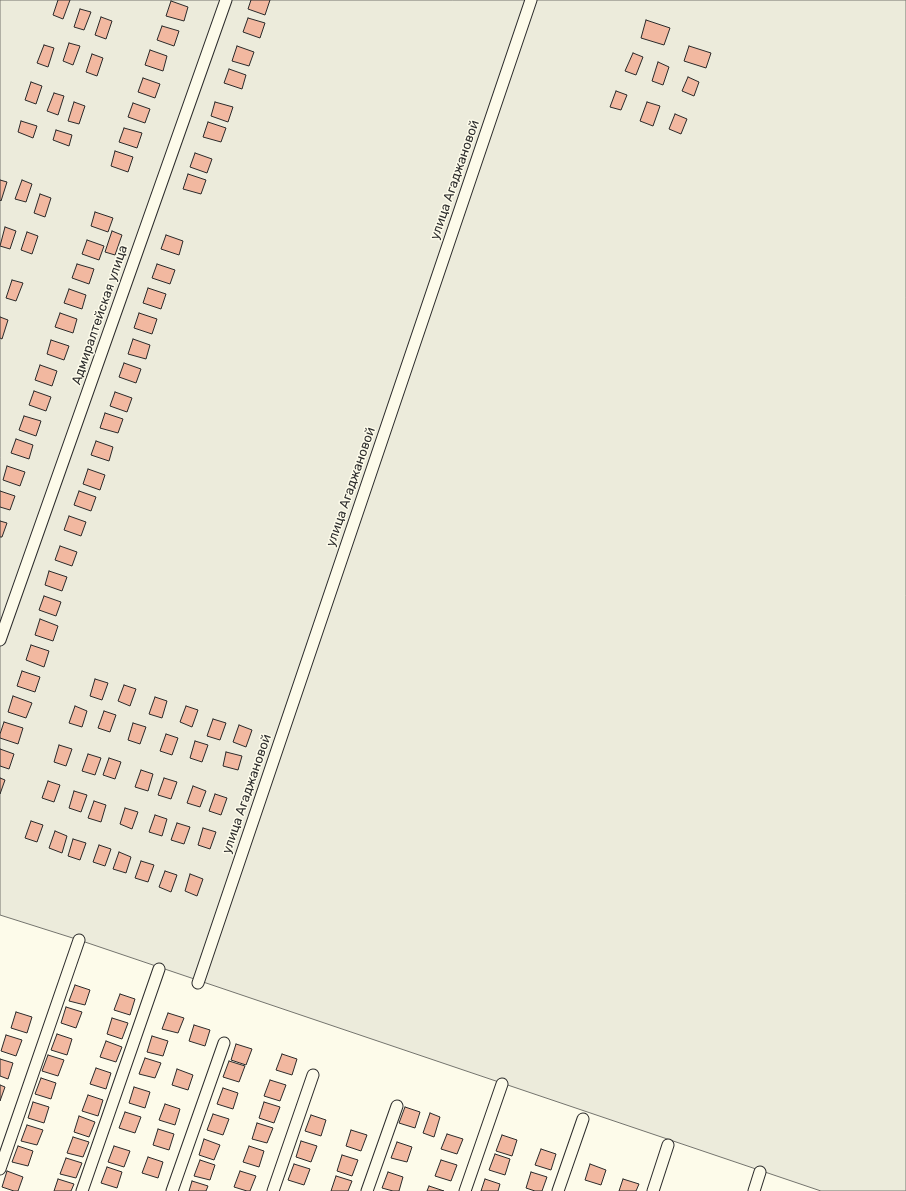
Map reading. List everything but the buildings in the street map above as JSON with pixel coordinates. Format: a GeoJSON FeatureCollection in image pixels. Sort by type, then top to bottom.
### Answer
{"type":"FeatureCollection","features":[{"type":"Feature","properties":{"kind":"street","name":"Адмиралтейская улица"},"geometry":{"type":"LineString","coordinates":[[0,640],[226,0]]}},
{"type":"Feature","properties":{"kind":"street","name":"улица Агаджановой"},"geometry":{"type":"LineString","coordinates":[[198,983],[531,0]]}},
{"type":"Feature","properties":{"kind":"street"},"geometry":{"type":"LineString","coordinates":[[0,1169],[79,940]]}},
{"type":"Feature","properties":{"kind":"street"},"geometry":{"type":"LineString","coordinates":[[82,1191],[159,969]]}},
{"type":"Feature","properties":{"kind":"street"},"geometry":{"type":"LineString","coordinates":[[172,1191],[224,1043]]}},
{"type":"Feature","properties":{"kind":"street"},"geometry":{"type":"LineString","coordinates":[[273,1191],[313,1075]]}},
{"type":"Feature","properties":{"kind":"street"},"geometry":{"type":"LineString","coordinates":[[465,1191],[502,1084]]}},
{"type":"Feature","properties":{"kind":"street"},"geometry":{"type":"LineString","coordinates":[[367,1191],[397,1106]]}},
{"type":"Feature","properties":{"kind":"street"},"geometry":{"type":"LineString","coordinates":[[558,1191],[583,1119]]}},
{"type":"Feature","properties":{"kind":"street"},"geometry":{"type":"LineString","coordinates":[[652,1191],[668,1145]]}},
{"type":"Feature","properties":{"kind":"street"},"geometry":{"type":"LineString","coordinates":[[754,1191],[760,1172]]}},
{"type":"Feature","properties":{"kind":"shaded area"},"geometry":{"type":"Polygon","coordinates":[[[0,0],[906,0],[906,1191],[821,1191],[79,940],[0,915],[0,0]]]}}]}
